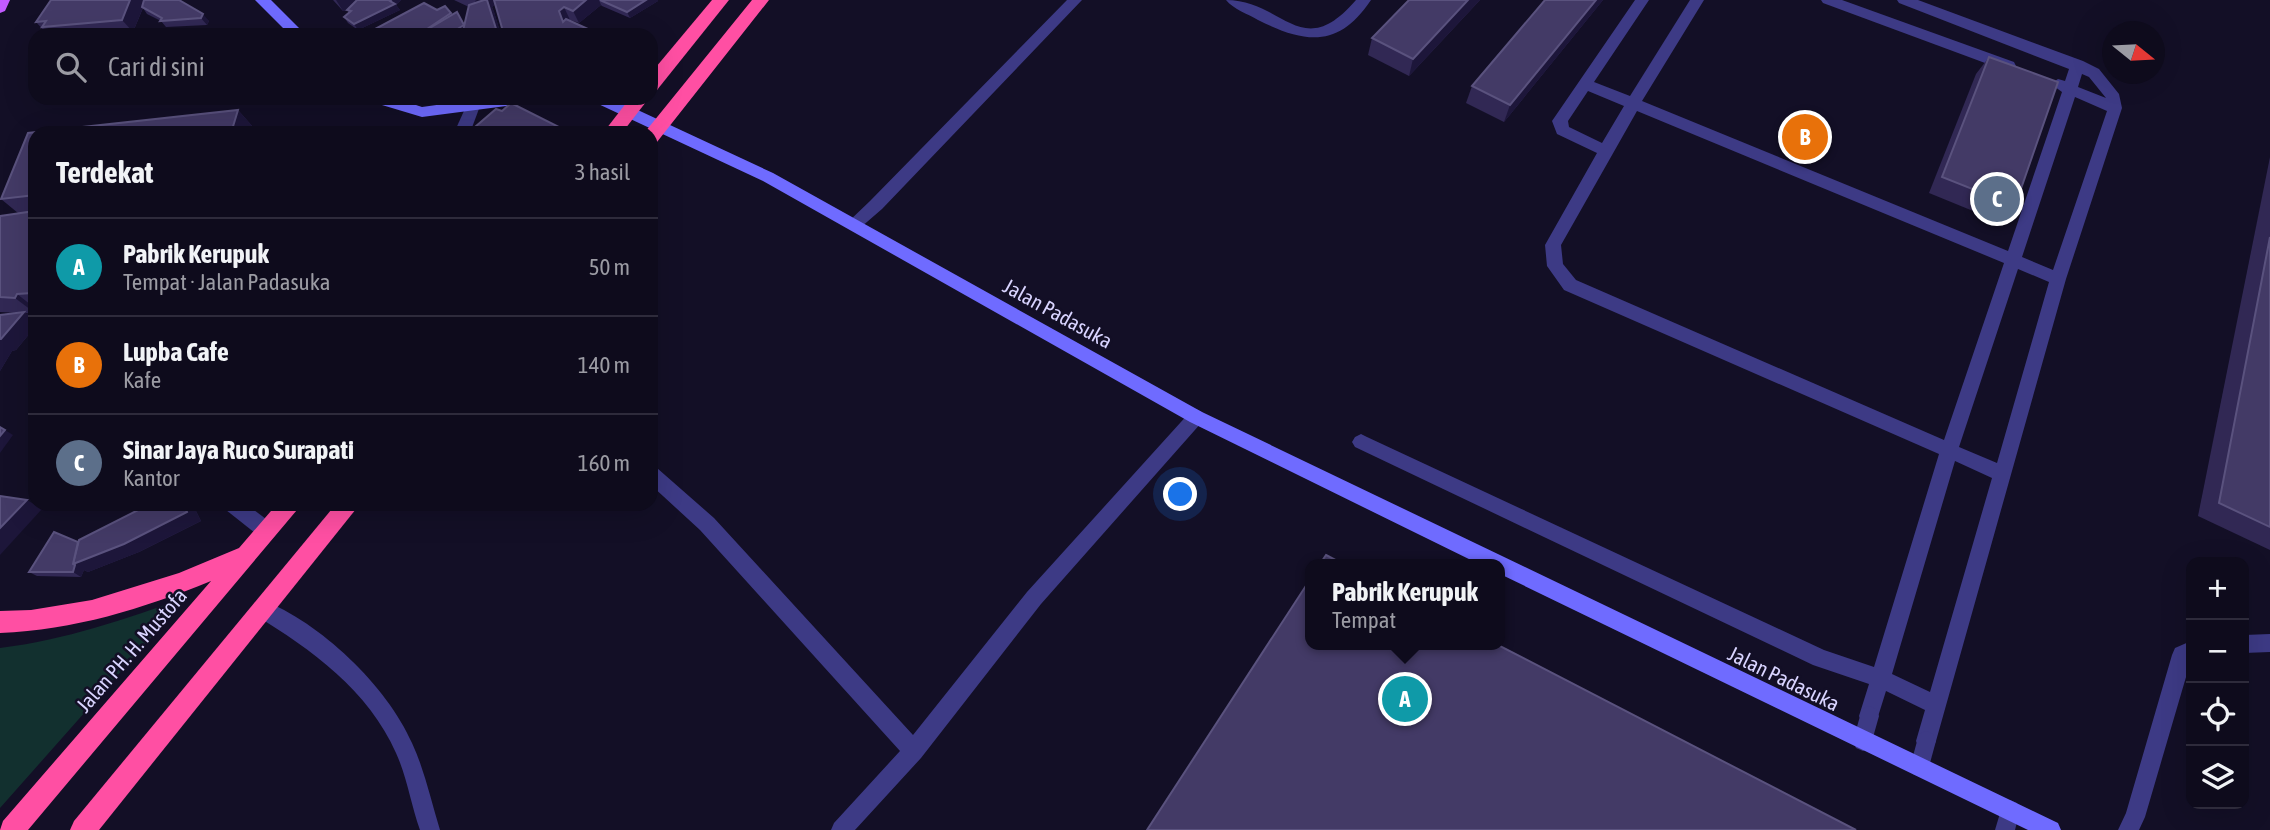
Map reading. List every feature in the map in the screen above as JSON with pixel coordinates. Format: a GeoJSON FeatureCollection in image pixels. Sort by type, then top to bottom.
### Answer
{"type":"FeatureCollection","features":[{"type":"Feature","properties":{"kind":"highway"},"geometry":{"type":"LineString","coordinates":[[658,129],[761,0]]}},
{"type":"Feature","properties":{"kind":"highway"},"geometry":{"type":"LineString","coordinates":[[658,76],[714,2]]}},
{"type":"Feature","properties":{"kind":"highway"},"geometry":{"type":"LineString","coordinates":[[618,126],[634,105]]}},
{"type":"Feature","properties":{"kind":"highway","name":"Jalan PH. H. Mustofa"},"geometry":{"type":"LineString","coordinates":[[12,830],[285,511]]}},
{"type":"Feature","properties":{"kind":"highway"},"geometry":{"type":"LineString","coordinates":[[83,830],[343,511]]}},
{"type":"Feature","properties":{"kind":"highway"},"geometry":{"type":"LineString","coordinates":[[0,622],[53,616],[134,598],[246,556]]}},
{"type":"Feature","properties":{"kind":"main road"},"geometry":{"type":"LineString","coordinates":[[0,8],[4,0]]}},
{"type":"Feature","properties":{"kind":"street"},"geometry":{"type":"LineString","coordinates":[[262,0],[292,28]]}},
{"type":"Feature","properties":{"kind":"street"},"geometry":{"type":"LineString","coordinates":[[854,224],[876,205],[1075,0]]}},
{"type":"Feature","properties":{"kind":"street"},"geometry":{"type":"LineString","coordinates":[[1233,0],[1295,30],[1317,34],[1335,30],[1364,0]]}},
{"type":"Feature","properties":{"kind":"street"},"geometry":{"type":"LineString","coordinates":[[1606,151],[1562,130],[1560,121],[1642,0]]}},
{"type":"Feature","properties":{"kind":"street"},"geometry":{"type":"LineString","coordinates":[[1697,0],[1633,104],[1552,245],[1555,266],[1570,285],[2001,473]]}},
{"type":"Feature","properties":{"kind":"street"},"geometry":{"type":"LineString","coordinates":[[1828,0],[2018,69]]}},
{"type":"Feature","properties":{"kind":"street"},"geometry":{"type":"LineString","coordinates":[[1904,0],[2078,65],[2106,84],[2114,98],[2115,108],[2058,279],[1935,705],[1920,767]]}},
{"type":"Feature","properties":{"kind":"street"},"geometry":{"type":"LineString","coordinates":[[1863,741],[1949,450],[2068,88],[2078,65]]}},
{"type":"Feature","properties":{"kind":"street"},"geometry":{"type":"LineString","coordinates":[[2043,79],[2115,108]]}},
{"type":"Feature","properties":{"kind":"street"},"geometry":{"type":"LineString","coordinates":[[1586,84],[2058,279]]}},
{"type":"Feature","properties":{"kind":"street"},"geometry":{"type":"LineString","coordinates":[[400,105],[422,112],[480,105]]}},
{"type":"Feature","properties":{"kind":"street","name":"Jalan Padasuka"},"geometry":{"type":"LineString","coordinates":[[636,105],[652,126]]}},
{"type":"Feature","properties":{"kind":"street"},"geometry":{"type":"LineString","coordinates":[[465,126],[473,106]]}},
{"type":"Feature","properties":{"kind":"street","name":"Jalan Padasuka"},"geometry":{"type":"LineString","coordinates":[[658,132],[768,177],[1196,417],[1487,559]]}},
{"type":"Feature","properties":{"kind":"street"},"geometry":{"type":"LineString","coordinates":[[841,830],[914,751],[1034,598],[1196,417]]}},
{"type":"Feature","properties":{"kind":"street"},"geometry":{"type":"LineString","coordinates":[[1362,442],[1820,658],[1880,678],[1935,705]]}},
{"type":"Feature","properties":{"kind":"street"},"geometry":{"type":"LineString","coordinates":[[658,480],[707,524],[914,751]]}},
{"type":"Feature","properties":{"kind":"street"},"geometry":{"type":"LineString","coordinates":[[241,511],[267,531]]}},
{"type":"Feature","properties":{"kind":"street","name":"Jalan Padasuka"},"geometry":{"type":"LineString","coordinates":[[1505,568],[1920,767],[2007,820],[2051,830]]}},
{"type":"Feature","properties":{"kind":"street"},"geometry":{"type":"LineString","coordinates":[[262,608],[312,638],[370,693],[401,741],[430,830]]}},
{"type":"Feature","properties":{"kind":"street"},"geometry":{"type":"LineString","coordinates":[[2249,644],[2270,643]]}},
{"type":"Feature","properties":{"kind":"street"},"geometry":{"type":"LineString","coordinates":[[2128,830],[2135,817],[2182,655],[2186,653]]}},
{"type":"Feature","properties":{"kind":"green space"},"geometry":{"type":"Polygon","coordinates":[[[187,597],[0,808],[0,648],[72,634],[187,597]]]}},
{"type":"Feature","properties":{"kind":"building"},"geometry":{"type":"Polygon","coordinates":[[[51,0],[130,0],[122,20],[42,27],[46,21],[36,22],[51,0]]]}},
{"type":"Feature","properties":{"kind":"building"},"geometry":{"type":"Polygon","coordinates":[[[144,0],[179,0],[203,14],[201,18],[160,21],[162,18],[142,7],[144,0]]]}},
{"type":"Feature","properties":{"kind":"building"},"geometry":{"type":"Polygon","coordinates":[[[357,0],[391,0],[395,4],[354,24],[344,17],[357,0]]]}},
{"type":"Feature","properties":{"kind":"building"},"geometry":{"type":"Polygon","coordinates":[[[487,0],[496,28],[464,28],[469,5],[487,0]]]}},
{"type":"Feature","properties":{"kind":"building"},"geometry":{"type":"Polygon","coordinates":[[[494,0],[586,0],[573,11],[564,7],[559,11],[563,22],[566,19],[586,28],[502,28],[494,0]]]}},
{"type":"Feature","properties":{"kind":"building"},"geometry":{"type":"Polygon","coordinates":[[[600,0],[646,0],[627,12],[600,0]]]}},
{"type":"Feature","properties":{"kind":"building"},"geometry":{"type":"Polygon","coordinates":[[[1409,0],[1468,0],[1413,59],[1372,38],[1409,0]]]}},
{"type":"Feature","properties":{"kind":"building"},"geometry":{"type":"Polygon","coordinates":[[[1545,0],[1596,0],[1510,105],[1472,86],[1545,0]]]}},
{"type":"Feature","properties":{"kind":"building"},"geometry":{"type":"Polygon","coordinates":[[[424,3],[437,10],[445,6],[451,13],[428,28],[377,28],[424,3]]]}},
{"type":"Feature","properties":{"kind":"building"},"geometry":{"type":"Polygon","coordinates":[[[457,12],[464,25],[459,28],[430,28],[457,12]]]}},
{"type":"Feature","properties":{"kind":"building"},"geometry":{"type":"Polygon","coordinates":[[[1989,57],[2058,82],[2015,206],[1942,177],[1989,57]]]}},
{"type":"Feature","properties":{"kind":"building"},"geometry":{"type":"Polygon","coordinates":[[[509,105],[515,105],[557,126],[476,126],[496,109],[502,111],[509,105]]]}},
{"type":"Feature","properties":{"kind":"building"},"geometry":{"type":"Polygon","coordinates":[[[238,110],[233,126],[92,126],[238,110]]]}},
{"type":"Feature","properties":{"kind":"building"},"geometry":{"type":"Polygon","coordinates":[[[28,133],[28,196],[1,199],[28,133]]]}},
{"type":"Feature","properties":{"kind":"building"},"geometry":{"type":"Polygon","coordinates":[[[28,212],[28,293],[17,294],[15,298],[0,297],[0,216],[28,212]]]}},
{"type":"Feature","properties":{"kind":"building"},"geometry":{"type":"Polygon","coordinates":[[[2270,237],[2270,527],[2219,503],[2270,237]]]}},
{"type":"Feature","properties":{"kind":"building"},"geometry":{"type":"Polygon","coordinates":[[[24,312],[1,339],[0,339],[0,315],[24,312]]]}},
{"type":"Feature","properties":{"kind":"building"},"geometry":{"type":"Polygon","coordinates":[[[0,496],[27,500],[0,528],[0,496]]]}},
{"type":"Feature","properties":{"kind":"building"},"geometry":{"type":"Polygon","coordinates":[[[136,511],[187,512],[124,544],[73,564],[79,540],[136,511]]]}},
{"type":"Feature","properties":{"kind":"building"},"geometry":{"type":"Polygon","coordinates":[[[54,532],[78,542],[73,572],[29,572],[54,532]]]}},
{"type":"Feature","properties":{"kind":"building"},"geometry":{"type":"Polygon","coordinates":[[[1305,587],[1305,650],[1505,649],[1856,830],[1147,830],[1305,587]]]}},
{"type":"Feature","properties":{"kind":"place","name":"Lupba Cafe"},"geometry":{"type":"Point","coordinates":[1805,137]}},
{"type":"Feature","properties":{"kind":"place","name":"Sinar Jaya Ruco Surapati"},"geometry":{"type":"Point","coordinates":[1997,199]}},
{"type":"Feature","properties":{"kind":"place","name":"Pabrik Kerupuk"},"geometry":{"type":"Point","coordinates":[1405,699]}}]}
